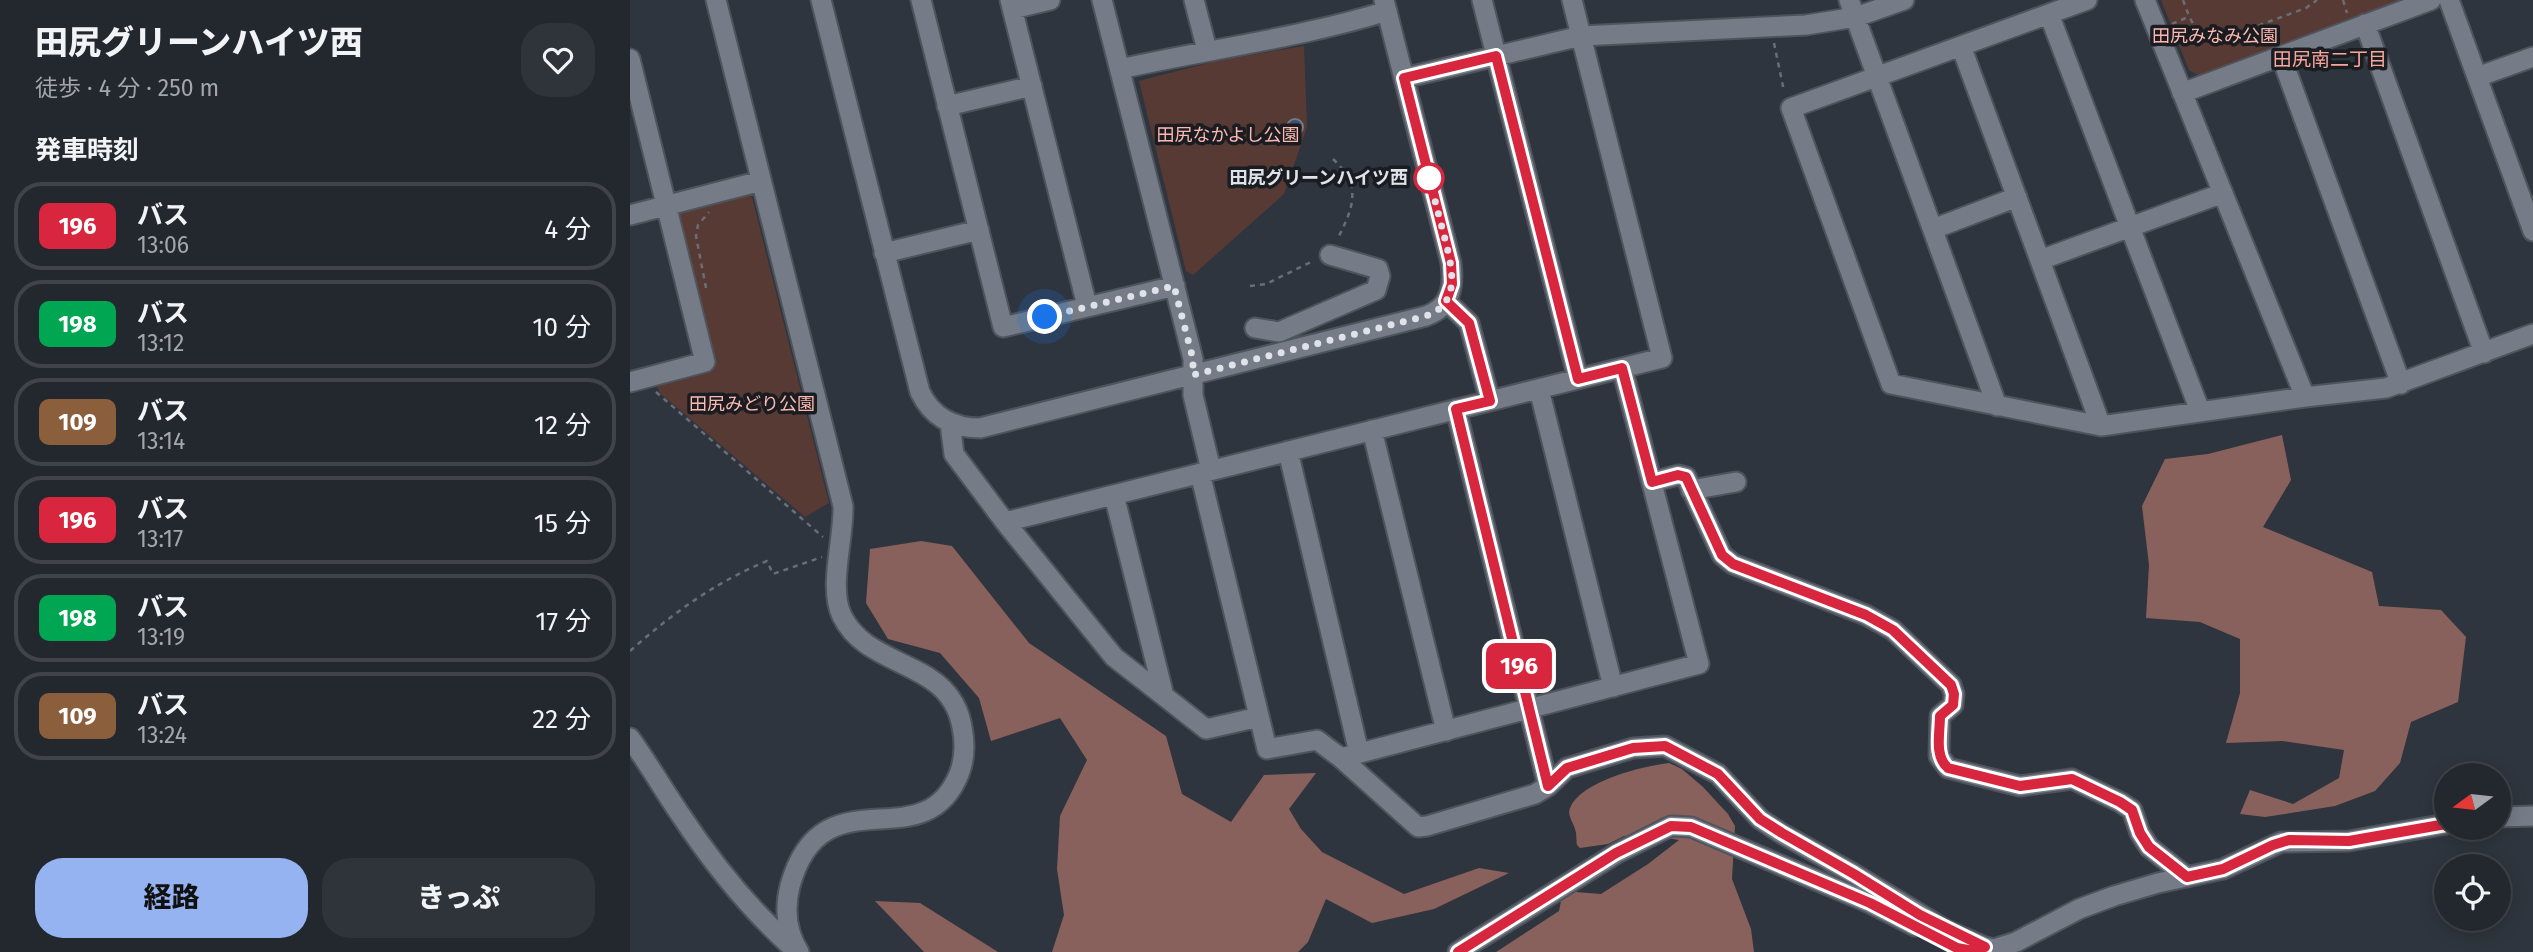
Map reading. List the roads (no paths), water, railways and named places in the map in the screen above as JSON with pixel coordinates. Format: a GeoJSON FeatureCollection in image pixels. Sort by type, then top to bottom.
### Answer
{"type":"FeatureCollection","features":[{"type":"Feature","properties":{"kind":"street"},"geometry":{"type":"LineString","coordinates":[[716,0],[843,506],[835,556],[836,594],[840,610],[848,625],[864,644],[921,671],[938,684],[952,702],[962,722],[965,747],[960,772],[938,803],[906,817],[840,824],[824,830],[805,849],[794,872],[786,914],[789,931],[799,952]]}},
{"type":"Feature","properties":{"kind":"street"},"geometry":{"type":"LineString","coordinates":[[821,0],[920,391],[933,413],[950,423],[964,427],[987,427],[1426,316],[1440,309],[1446,301],[1452,284],[1451,263],[1386,5],[1293,35],[1120,69]]}},
{"type":"Feature","properties":{"kind":"street"},"geometry":{"type":"LineString","coordinates":[[921,0],[1003,327],[1174,286]]}},
{"type":"Feature","properties":{"kind":"street"},"geometry":{"type":"LineString","coordinates":[[1050,0],[1012,5],[1087,306]]}},
{"type":"Feature","properties":{"kind":"street"},"geometry":{"type":"LineString","coordinates":[[1102,0],[1193,359],[1193,395],[1206,472],[1267,749],[1317,740],[1350,756],[1418,827],[1427,827],[1535,794],[1567,768],[1633,748],[1665,746],[1718,774],[1760,819],[1782,833],[1920,915],[1985,947]]}},
{"type":"Feature","properties":{"kind":"street"},"geometry":{"type":"LineString","coordinates":[[1194,0],[1207,50]]}},
{"type":"Feature","properties":{"kind":"street"},"geometry":{"type":"LineString","coordinates":[[1482,0],[1578,379]]}},
{"type":"Feature","properties":{"kind":"street"},"geometry":{"type":"LineString","coordinates":[[1005,522],[1662,358],[1572,0]]}},
{"type":"Feature","properties":{"kind":"street"},"geometry":{"type":"LineString","coordinates":[[1404,78],[1581,36],[1806,24],[1853,9],[1904,0]]}},
{"type":"Feature","properties":{"kind":"street"},"geometry":{"type":"LineString","coordinates":[[2087,0],[1791,107],[1891,384],[2101,426],[2386,388],[2533,334]]}},
{"type":"Feature","properties":{"kind":"street"},"geometry":{"type":"LineString","coordinates":[[2145,0],[2305,397]]}},
{"type":"Feature","properties":{"kind":"street"},"geometry":{"type":"LineString","coordinates":[[2182,93],[2431,0]]}},
{"type":"Feature","properties":{"kind":"street"},"geometry":{"type":"LineString","coordinates":[[2449,0],[2533,231]]}},
{"type":"Feature","properties":{"kind":"street"},"geometry":{"type":"LineString","coordinates":[[1853,9],[1997,406]]}},
{"type":"Feature","properties":{"kind":"street"},"geometry":{"type":"LineString","coordinates":[[2049,14],[2200,411]]}},
{"type":"Feature","properties":{"kind":"street"},"geometry":{"type":"LineString","coordinates":[[2365,24],[2484,353]]}},
{"type":"Feature","properties":{"kind":"street"},"geometry":{"type":"LineString","coordinates":[[1961,46],[2101,426]]}},
{"type":"Feature","properties":{"kind":"street"},"geometry":{"type":"LineString","coordinates":[[2281,56],[2401,384]]}},
{"type":"Feature","properties":{"kind":"street"},"geometry":{"type":"LineString","coordinates":[[2477,77],[2533,57]]}},
{"type":"Feature","properties":{"kind":"street"},"geometry":{"type":"LineString","coordinates":[[630,59],[705,362],[639,379]]}},
{"type":"Feature","properties":{"kind":"street"},"geometry":{"type":"LineString","coordinates":[[947,106],[1032,86]]}},
{"type":"Feature","properties":{"kind":"street"},"geometry":{"type":"LineString","coordinates":[[630,215],[761,181]]}},
{"type":"Feature","properties":{"kind":"street"},"geometry":{"type":"LineString","coordinates":[[2040,260],[2222,193]]}},
{"type":"Feature","properties":{"kind":"street"},"geometry":{"type":"LineString","coordinates":[[1933,229],[2017,197]]}},
{"type":"Feature","properties":{"kind":"street"},"geometry":{"type":"LineString","coordinates":[[884,253],[979,230]]}},
{"type":"Feature","properties":{"kind":"street"},"geometry":{"type":"LineString","coordinates":[[1255,328],[1280,336],[1376,290],[1380,276],[1378,269],[1330,255]]}},
{"type":"Feature","properties":{"kind":"street"},"geometry":{"type":"LineString","coordinates":[[1446,301],[1469,323],[1490,401]]}},
{"type":"Feature","properties":{"kind":"street"},"geometry":{"type":"LineString","coordinates":[[1350,756],[1699,664],[1622,368]]}},
{"type":"Feature","properties":{"kind":"street"},"geometry":{"type":"LineString","coordinates":[[1539,388],[1613,687]]}},
{"type":"Feature","properties":{"kind":"street"},"geometry":{"type":"LineString","coordinates":[[1456,409],[1548,786]]}},
{"type":"Feature","properties":{"kind":"street"},"geometry":{"type":"LineString","coordinates":[[950,423],[954,454],[1114,657],[1206,729],[1259,717]]}},
{"type":"Feature","properties":{"kind":"street"},"geometry":{"type":"LineString","coordinates":[[1372,430],[1446,731]]}},
{"type":"Feature","properties":{"kind":"street"},"geometry":{"type":"LineString","coordinates":[[1288,451],[1350,756]]}},
{"type":"Feature","properties":{"kind":"street"},"geometry":{"type":"LineString","coordinates":[[1652,482],[1678,475],[1686,477],[1722,555],[1733,564],[1866,615],[1893,630],[1951,685],[1953,705],[1940,716],[1941,763],[1948,768],[2020,786],[2072,779],[2132,810],[2140,833],[2149,847],[2187,877]]}},
{"type":"Feature","properties":{"kind":"street"},"geometry":{"type":"LineString","coordinates":[[1691,490],[1736,482]]}},
{"type":"Feature","properties":{"kind":"street"},"geometry":{"type":"LineString","coordinates":[[1114,495],[1164,696]]}},
{"type":"Feature","properties":{"kind":"street"},"geometry":{"type":"LineString","coordinates":[[630,738],[680,815],[732,886],[765,923],[799,952]]}},
{"type":"Feature","properties":{"kind":"street"},"geometry":{"type":"LineString","coordinates":[[2511,817],[2533,816]]}},
{"type":"Feature","properties":{"kind":"street"},"geometry":{"type":"LineString","coordinates":[[1458,952],[1616,853],[1662,830],[1682,826],[1691,827],[1870,903],[1957,948],[1973,951],[1985,947],[2006,946],[2079,909],[2114,895],[2223,869],[2289,840],[2349,841],[2434,826]]}},
{"type":"Feature","properties":{"kind":"place","name":"田尻グリーンハイツ西"},"geometry":{"type":"Point","coordinates":[1429,178]}},
{"type":"Feature","properties":{"kind":"district","name":"田尻南二丁目"},"geometry":{"type":"Point","coordinates":[2330,59]}},
{"type":"Feature","properties":{"kind":"park label","name":"田尻みなみ公園"},"geometry":{"type":"Point","coordinates":[2215,36]}},
{"type":"Feature","properties":{"kind":"park label","name":"田尻なかよし公園"},"geometry":{"type":"Point","coordinates":[1228,135]}},
{"type":"Feature","properties":{"kind":"park label","name":"田尻みどり公園"},"geometry":{"type":"Point","coordinates":[752,404]}}]}
